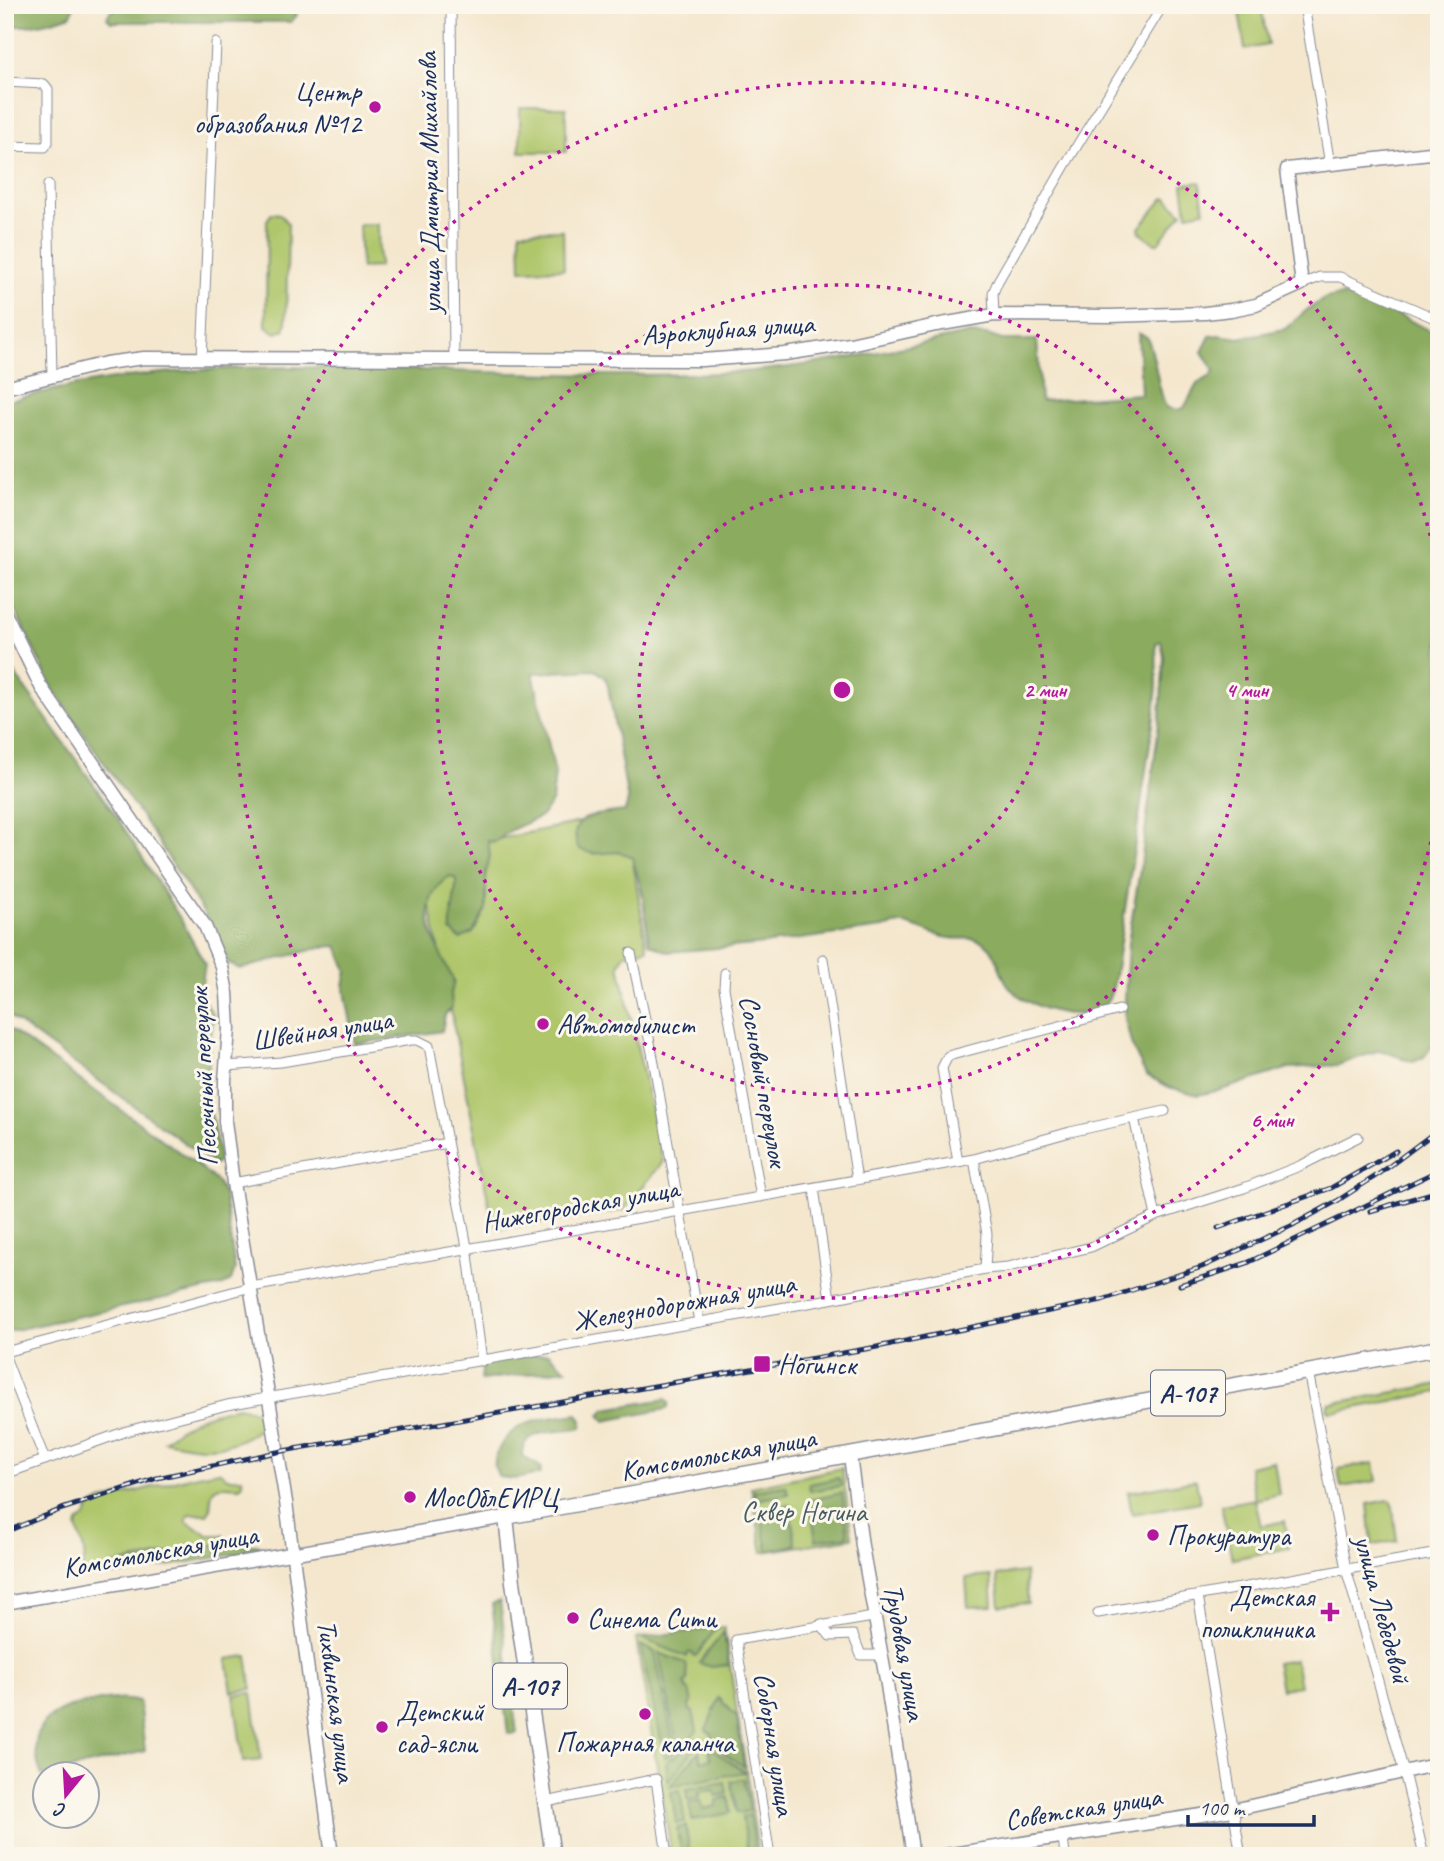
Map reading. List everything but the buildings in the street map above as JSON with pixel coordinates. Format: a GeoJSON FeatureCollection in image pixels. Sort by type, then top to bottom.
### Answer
{"type":"FeatureCollection","features":[{"type":"Feature","properties":{"kind":"main road","name":"Комсомольская улица"},"geometry":{"type":"LineString","coordinates":[[506,1517],[1439,1348]]}},
{"type":"Feature","properties":{"kind":"main road","name":"А-107"},"geometry":{"type":"LineString","coordinates":[[506,1517],[553,1856]]}},
{"type":"Feature","properties":{"kind":"street","name":"улица Дмитрия Михайлова"},"geometry":{"type":"LineString","coordinates":[[451,5],[454,359]]}},
{"type":"Feature","properties":{"kind":"street"},"geometry":{"type":"LineString","coordinates":[[993,315],[993,293],[998,281],[1163,5]]}},
{"type":"Feature","properties":{"kind":"street"},"geometry":{"type":"LineString","coordinates":[[1304,5],[1330,165]]}},
{"type":"Feature","properties":{"kind":"street"},"geometry":{"type":"LineString","coordinates":[[202,359],[216,43]]}},
{"type":"Feature","properties":{"kind":"street"},"geometry":{"type":"LineString","coordinates":[[5,82],[44,85],[48,89],[48,142],[44,147],[5,146]]}},
{"type":"Feature","properties":{"kind":"street"},"geometry":{"type":"LineString","coordinates":[[1302,284],[1286,169],[1439,152]]}},
{"type":"Feature","properties":{"kind":"street"},"geometry":{"type":"LineString","coordinates":[[48,185],[52,376]]}},
{"type":"Feature","properties":{"kind":"street","name":"Аэроклубная улица"},"geometry":{"type":"LineString","coordinates":[[6,388],[127,360],[167,357],[702,360],[785,354],[850,344],[993,315],[1110,316],[1205,313],[1256,305],[1321,277],[1340,277],[1439,320]]}},
{"type":"Feature","properties":{"kind":"street"},"geometry":{"type":"LineString","coordinates":[[5,381],[6,388]]}},
{"type":"Feature","properties":{"kind":"street","name":"Песочный переулок"},"geometry":{"type":"LineString","coordinates":[[5,613],[41,687],[194,908],[213,941],[227,993],[229,1029],[225,1121],[233,1183],[294,1553]]}},
{"type":"Feature","properties":{"kind":"street"},"geometry":{"type":"LineString","coordinates":[[631,953],[652,1052],[699,1322]]}},
{"type":"Feature","properties":{"kind":"street"},"geometry":{"type":"LineString","coordinates":[[823,959],[857,1180]]}},
{"type":"Feature","properties":{"kind":"street","name":"Сосновый переулок"},"geometry":{"type":"LineString","coordinates":[[725,973],[724,988],[761,1197]]}},
{"type":"Feature","properties":{"kind":"street"},"geometry":{"type":"LineString","coordinates":[[958,1161],[942,1068],[945,1059],[951,1054],[1119,1010]]}},
{"type":"Feature","properties":{"kind":"street","name":"Швейная улица"},"geometry":{"type":"LineString","coordinates":[[226,1066],[281,1062],[411,1040],[424,1043],[432,1052],[447,1143]]}},
{"type":"Feature","properties":{"kind":"street","name":"Нижегородская улица"},"geometry":{"type":"LineString","coordinates":[[5,1354],[251,1287],[974,1158],[1070,1132],[1165,1111]]}},
{"type":"Feature","properties":{"kind":"street"},"geometry":{"type":"LineString","coordinates":[[1134,1118],[1156,1216]]}},
{"type":"Feature","properties":{"kind":"street","name":"Железнодорожная улица"},"geometry":{"type":"LineString","coordinates":[[5,1474],[114,1435],[227,1405],[830,1299],[985,1269],[1009,1267],[1091,1247],[1156,1216],[1244,1188],[1358,1138]]}},
{"type":"Feature","properties":{"kind":"street"},"geometry":{"type":"LineString","coordinates":[[233,1183],[447,1143],[467,1247],[482,1361]]}},
{"type":"Feature","properties":{"kind":"street"},"geometry":{"type":"LineString","coordinates":[[974,1158],[987,1234],[985,1269]]}},
{"type":"Feature","properties":{"kind":"street"},"geometry":{"type":"LineString","coordinates":[[814,1188],[830,1299]]}},
{"type":"Feature","properties":{"kind":"street"},"geometry":{"type":"LineString","coordinates":[[5,1354],[45,1460]]}},
{"type":"Feature","properties":{"kind":"street","name":"улица Лебедевой"},"geometry":{"type":"LineString","coordinates":[[1308,1371],[1346,1569],[1404,1772],[1424,1856]]}},
{"type":"Feature","properties":{"kind":"street","name":"Трудовая улица"},"geometry":{"type":"LineString","coordinates":[[850,1455],[873,1617],[882,1655],[913,1856]]}},
{"type":"Feature","properties":{"kind":"street","name":"Комсомольская улица"},"geometry":{"type":"LineString","coordinates":[[5,1602],[506,1517]]}},
{"type":"Feature","properties":{"kind":"street","name":"Тихвинская улица"},"geometry":{"type":"LineString","coordinates":[[294,1553],[332,1856]]}},
{"type":"Feature","properties":{"kind":"street"},"geometry":{"type":"LineString","coordinates":[[1098,1612],[1439,1553]]}},
{"type":"Feature","properties":{"kind":"street"},"geometry":{"type":"LineString","coordinates":[[1198,1595],[1241,1856]]}},
{"type":"Feature","properties":{"kind":"street"},"geometry":{"type":"LineString","coordinates":[[873,1617],[821,1624],[830,1636],[853,1635],[861,1655],[882,1655]]}},
{"type":"Feature","properties":{"kind":"street","name":"Соборная улица"},"geometry":{"type":"LineString","coordinates":[[770,1856],[736,1640],[821,1624]]}},
{"type":"Feature","properties":{"kind":"street","name":"Советская улица"},"geometry":{"type":"LineString","coordinates":[[939,1856],[1233,1810],[1439,1764]]}},
{"type":"Feature","properties":{"kind":"street"},"geometry":{"type":"LineString","coordinates":[[545,1802],[656,1779],[667,1856]]}},
{"type":"Feature","properties":{"kind":"street"},"geometry":{"type":"LineString","coordinates":[[1062,1837],[1065,1856]]}},
{"type":"Feature","properties":{"kind":"green space"},"geometry":{"type":"Polygon","coordinates":[[[5,5],[74,5],[71,15],[21,26],[5,25],[5,5]]]}},
{"type":"Feature","properties":{"kind":"green space"},"geometry":{"type":"Polygon","coordinates":[[[286,5],[295,9],[297,15],[291,22],[111,22],[107,18],[110,11],[130,6],[286,5]]]}},
{"type":"Feature","properties":{"kind":"green space"},"geometry":{"type":"Polygon","coordinates":[[[1238,5],[1261,5],[1268,45],[1245,49],[1238,5]]]}},
{"type":"Feature","properties":{"kind":"green space"},"geometry":{"type":"Polygon","coordinates":[[[520,108],[566,108],[566,152],[520,152],[520,108]]]}},
{"type":"Feature","properties":{"kind":"green space"},"geometry":{"type":"Polygon","coordinates":[[[1200,182],[1204,211],[1187,214],[1183,184],[1200,182]]]}},
{"type":"Feature","properties":{"kind":"green space"},"geometry":{"type":"Polygon","coordinates":[[[1164,198],[1182,213],[1158,243],[1154,243],[1140,232],[1139,228],[1164,198]]]}},
{"type":"Feature","properties":{"kind":"green space"},"geometry":{"type":"Polygon","coordinates":[[[272,213],[280,214],[288,224],[286,323],[284,330],[276,333],[266,326],[267,220],[272,213]]]}},
{"type":"Feature","properties":{"kind":"green space"},"geometry":{"type":"Polygon","coordinates":[[[378,224],[379,267],[361,268],[359,225],[378,224]]]}},
{"type":"Feature","properties":{"kind":"green space"},"geometry":{"type":"Polygon","coordinates":[[[563,230],[564,269],[521,270],[520,231],[563,230]]]}},
{"type":"Feature","properties":{"kind":"green space"},"geometry":{"type":"Polygon","coordinates":[[[1343,295],[1375,303],[1439,335],[1439,527],[1434,541],[1439,542],[1439,1037],[1423,1058],[1413,1062],[1380,1050],[1338,1065],[1289,1068],[1198,1095],[1169,1087],[1146,1075],[1132,1046],[1125,1019],[1125,1001],[1128,943],[1160,715],[1164,657],[1161,641],[1156,643],[1157,685],[1154,717],[1114,982],[1107,1001],[1093,1011],[1069,1014],[1031,1003],[1020,997],[1007,984],[994,954],[982,941],[944,937],[903,924],[755,945],[668,952],[649,943],[642,892],[632,857],[619,852],[586,852],[578,848],[575,836],[576,828],[581,822],[596,815],[625,811],[628,801],[608,686],[605,677],[595,670],[533,673],[555,773],[552,801],[542,816],[511,830],[495,842],[488,841],[490,856],[486,872],[486,909],[473,933],[460,939],[451,931],[456,879],[450,876],[438,887],[431,899],[429,912],[435,941],[454,981],[452,1007],[445,1015],[442,1031],[355,1044],[344,986],[347,971],[337,946],[322,947],[240,969],[228,963],[207,918],[150,829],[52,688],[5,589],[5,402],[61,388],[117,378],[227,368],[338,368],[587,375],[722,373],[815,363],[967,334],[987,335],[1002,340],[1037,340],[1041,401],[1141,394],[1138,333],[1147,337],[1166,407],[1177,410],[1184,408],[1197,384],[1211,376],[1214,370],[1202,352],[1210,336],[1239,338],[1285,329],[1326,298],[1343,295]]]}},
{"type":"Feature","properties":{"kind":"green space"},"geometry":{"type":"Polygon","coordinates":[[[5,653],[19,680],[117,817],[205,964],[200,995],[214,1015],[209,1051],[209,1105],[220,1160],[215,1165],[5,1013],[5,653]]]}},
{"type":"Feature","properties":{"kind":"green space","name":"Автомобилист"},"geometry":{"type":"Polygon","coordinates":[[[625,813],[647,949],[625,954],[619,965],[663,1162],[624,1210],[499,1229],[491,1215],[420,855],[625,813]]]}},
{"type":"Feature","properties":{"kind":"green space"},"geometry":{"type":"Polygon","coordinates":[[[5,1026],[217,1182],[224,1194],[235,1269],[231,1281],[221,1286],[5,1332],[5,1026]]]}},
{"type":"Feature","properties":{"kind":"green space"},"geometry":{"type":"Polygon","coordinates":[[[548,1353],[566,1369],[481,1380],[483,1363],[548,1353]]]}},
{"type":"Feature","properties":{"kind":"green space"},"geometry":{"type":"Polygon","coordinates":[[[1439,1384],[1439,1392],[1339,1411],[1329,1412],[1327,1408],[1329,1404],[1439,1384]]]}},
{"type":"Feature","properties":{"kind":"green space"},"geometry":{"type":"Polygon","coordinates":[[[666,1399],[669,1403],[667,1409],[605,1421],[600,1415],[605,1409],[666,1399]]]}},
{"type":"Feature","properties":{"kind":"green space"},"geometry":{"type":"Polygon","coordinates":[[[238,1407],[259,1412],[264,1423],[254,1433],[240,1440],[216,1447],[164,1441],[198,1418],[238,1407]]]}},
{"type":"Feature","properties":{"kind":"green space"},"geometry":{"type":"Polygon","coordinates":[[[578,1414],[582,1421],[581,1428],[544,1433],[528,1440],[523,1446],[522,1456],[541,1468],[540,1474],[515,1479],[499,1477],[495,1458],[504,1440],[512,1432],[532,1422],[578,1414]]]}},
{"type":"Feature","properties":{"kind":"green space"},"geometry":{"type":"Polygon","coordinates":[[[1274,1461],[1279,1494],[1255,1500],[1261,1526],[1285,1521],[1289,1548],[1232,1559],[1221,1505],[1255,1499],[1249,1466],[1274,1461]]]}},
{"type":"Feature","properties":{"kind":"green space"},"geometry":{"type":"Polygon","coordinates":[[[1374,1463],[1377,1481],[1341,1487],[1338,1469],[1374,1463]]]}},
{"type":"Feature","properties":{"kind":"green space","name":"Сквер Ногина"},"geometry":{"type":"Polygon","coordinates":[[[842,1468],[852,1538],[763,1552],[751,1487],[842,1468]]]}},
{"type":"Feature","properties":{"kind":"green space"},"geometry":{"type":"Polygon","coordinates":[[[219,1471],[227,1478],[242,1478],[243,1483],[240,1487],[215,1488],[207,1514],[191,1514],[187,1517],[187,1522],[208,1535],[223,1535],[224,1541],[246,1542],[246,1546],[210,1545],[113,1565],[105,1569],[103,1574],[79,1578],[77,1573],[84,1563],[84,1557],[77,1528],[89,1508],[101,1501],[219,1471]]]}},
{"type":"Feature","properties":{"kind":"green space"},"geometry":{"type":"Polygon","coordinates":[[[839,1478],[841,1486],[810,1491],[809,1484],[839,1478]]]}},
{"type":"Feature","properties":{"kind":"green space"},"geometry":{"type":"Polygon","coordinates":[[[1196,1480],[1200,1502],[1132,1514],[1128,1492],[1196,1480]]]}},
{"type":"Feature","properties":{"kind":"green space"},"geometry":{"type":"Polygon","coordinates":[[[786,1486],[788,1494],[756,1500],[754,1491],[786,1486]]]}},
{"type":"Feature","properties":{"kind":"green space"},"geometry":{"type":"Polygon","coordinates":[[[842,1493],[848,1536],[816,1540],[809,1500],[842,1493]]]}},
{"type":"Feature","properties":{"kind":"green space"},"geometry":{"type":"Polygon","coordinates":[[[1392,1501],[1397,1541],[1374,1545],[1368,1504],[1392,1501]]]}},
{"type":"Feature","properties":{"kind":"green space"},"geometry":{"type":"Polygon","coordinates":[[[789,1505],[796,1545],[768,1551],[760,1510],[789,1505]]]}},
{"type":"Feature","properties":{"kind":"green space"},"geometry":{"type":"Polygon","coordinates":[[[210,1545],[259,1545],[259,1550],[110,1576],[103,1574],[105,1569],[113,1565],[210,1545]]]}},
{"type":"Feature","properties":{"kind":"green space"},"geometry":{"type":"Polygon","coordinates":[[[1025,1572],[1028,1603],[1000,1606],[997,1575],[1025,1572]]]}},
{"type":"Feature","properties":{"kind":"green space"},"geometry":{"type":"Polygon","coordinates":[[[991,1576],[993,1606],[968,1607],[966,1578],[991,1576]]]}},
{"type":"Feature","properties":{"kind":"green space"},"geometry":{"type":"Polygon","coordinates":[[[500,1601],[517,1733],[508,1734],[492,1604],[500,1601]]]}},
{"type":"Feature","properties":{"kind":"green space"},"geometry":{"type":"Polygon","coordinates":[[[717,1627],[694,1656],[692,1652],[688,1653],[687,1657],[641,1638],[717,1627]]]}},
{"type":"Feature","properties":{"kind":"green space"},"geometry":{"type":"Polygon","coordinates":[[[724,1627],[759,1856],[672,1856],[636,1639],[724,1627]]]}},
{"type":"Feature","properties":{"kind":"green space"},"geometry":{"type":"Polygon","coordinates":[[[724,1632],[729,1665],[710,1667],[699,1663],[724,1632]]]}},
{"type":"Feature","properties":{"kind":"green space"},"geometry":{"type":"Polygon","coordinates":[[[640,1645],[655,1652],[675,1751],[665,1758],[640,1645]]]}},
{"type":"Feature","properties":{"kind":"green space"},"geometry":{"type":"Polygon","coordinates":[[[659,1653],[686,1663],[688,1681],[685,1683],[689,1690],[692,1703],[689,1705],[690,1711],[693,1711],[697,1731],[678,1749],[659,1653]]]}},
{"type":"Feature","properties":{"kind":"green space"},"geometry":{"type":"Polygon","coordinates":[[[247,1656],[252,1689],[232,1692],[227,1659],[247,1656]]]}},
{"type":"Feature","properties":{"kind":"green space"},"geometry":{"type":"Polygon","coordinates":[[[1295,1660],[1300,1686],[1281,1689],[1276,1663],[1295,1660]]]}},
{"type":"Feature","properties":{"kind":"green space"},"geometry":{"type":"Polygon","coordinates":[[[252,1693],[261,1760],[243,1762],[234,1695],[252,1693]]]}},
{"type":"Feature","properties":{"kind":"green space"},"geometry":{"type":"Polygon","coordinates":[[[719,1698],[737,1717],[744,1767],[713,1745],[712,1734],[706,1730],[719,1698]]]}},
{"type":"Feature","properties":{"kind":"green space"},"geometry":{"type":"Polygon","coordinates":[[[139,1701],[145,1751],[102,1761],[102,1759],[37,1759],[37,1739],[42,1726],[52,1716],[80,1704],[139,1701]]]}},
{"type":"Feature","properties":{"kind":"green space"},"geometry":{"type":"Polygon","coordinates":[[[692,1742],[695,1748],[668,1782],[666,1763],[692,1742]]]}},
{"type":"Feature","properties":{"kind":"green space"},"geometry":{"type":"Polygon","coordinates":[[[711,1748],[745,1772],[670,1786],[699,1751],[701,1761],[711,1759],[711,1748]]]}},
{"type":"Feature","properties":{"kind":"green space"},"geometry":{"type":"Polygon","coordinates":[[[744,1779],[750,1811],[737,1813],[731,1781],[744,1779]]]}},
{"type":"Feature","properties":{"kind":"green space"},"geometry":{"type":"Polygon","coordinates":[[[725,1782],[727,1794],[716,1796],[714,1790],[699,1792],[700,1798],[688,1800],[686,1789],[725,1782]]]}},
{"type":"Feature","properties":{"kind":"green space"},"geometry":{"type":"Polygon","coordinates":[[[680,1790],[685,1822],[676,1823],[671,1792],[680,1790]]]}},
{"type":"Feature","properties":{"kind":"green space"},"geometry":{"type":"Polygon","coordinates":[[[728,1797],[731,1813],[692,1820],[689,1803],[701,1801],[703,1809],[717,1806],[717,1800],[728,1797]]]}},
{"type":"Feature","properties":{"kind":"green space"},"geometry":{"type":"Polygon","coordinates":[[[750,1815],[755,1848],[747,1849],[742,1817],[750,1815]]]}},
{"type":"Feature","properties":{"kind":"green space"},"geometry":{"type":"Polygon","coordinates":[[[686,1826],[690,1856],[682,1856],[677,1828],[686,1826]]]}},
{"type":"Feature","properties":{"kind":"railway"},"geometry":{"type":"LineString","coordinates":[[5,1532],[62,1509],[157,1478],[277,1452],[877,1347],[1102,1300],[1202,1267],[1291,1226],[1379,1174],[1439,1129]]}},
{"type":"Feature","properties":{"kind":"railway"},"geometry":{"type":"LineString","coordinates":[[1218,1228],[1331,1188],[1396,1151]]}},
{"type":"Feature","properties":{"kind":"railway"},"geometry":{"type":"LineString","coordinates":[[1180,1285],[1247,1263],[1439,1170]]}},
{"type":"Feature","properties":{"kind":"railway"},"geometry":{"type":"LineString","coordinates":[[1370,1211],[1439,1191]]}},
{"type":"Feature","properties":{"kind":"place","name":"Центр образования №12"},"geometry":{"type":"Point","coordinates":[375,107]}},
{"type":"Feature","properties":{"kind":"place","name":"Автомобилист"},"geometry":{"type":"Point","coordinates":[543,1024]}},
{"type":"Feature","properties":{"kind":"place","name":"Ногинск"},"geometry":{"type":"Point","coordinates":[762,1364]}},
{"type":"Feature","properties":{"kind":"place","name":"МосОблЕИРЦ"},"geometry":{"type":"Point","coordinates":[410,1497]}},
{"type":"Feature","properties":{"kind":"place","name":"Прокуратура"},"geometry":{"type":"Point","coordinates":[1153,1535]}},
{"type":"Feature","properties":{"kind":"place","name":"Детская поликлиника"},"geometry":{"type":"Point","coordinates":[1330,1612]}},
{"type":"Feature","properties":{"kind":"place","name":"Синема Сити"},"geometry":{"type":"Point","coordinates":[573,1618]}},
{"type":"Feature","properties":{"kind":"place","name":"Пожарная каланча"},"geometry":{"type":"Point","coordinates":[645,1714]}},
{"type":"Feature","properties":{"kind":"place","name":"Детский сад-ясли"},"geometry":{"type":"Point","coordinates":[382,1727]}}]}
